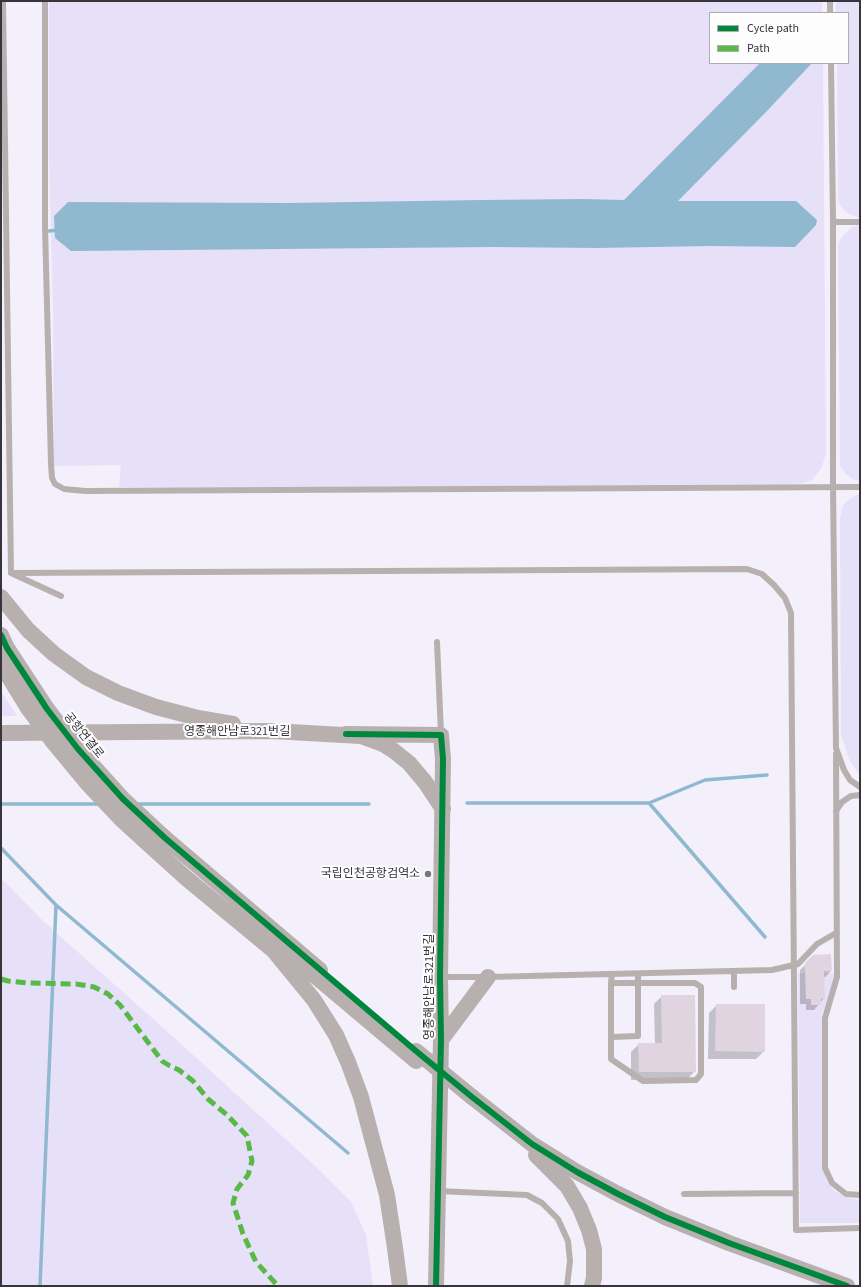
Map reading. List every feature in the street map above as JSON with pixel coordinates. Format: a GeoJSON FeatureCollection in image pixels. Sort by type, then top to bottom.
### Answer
{"type":"FeatureCollection","features":[{"type":"Feature","properties":{"kind":"street"},"geometry":{"type":"LineString","coordinates":[[1,597],[28,630],[54,654],[86,677],[118,693],[156,707],[198,718],[272,732]]}},
{"type":"Feature","properties":{"kind":"street","name":"공항연결로"},"geometry":{"type":"LineString","coordinates":[[1,635],[47,709],[78,749],[123,799],[165,838],[416,1056]]}},
{"type":"Feature","properties":{"kind":"street"},"geometry":{"type":"LineString","coordinates":[[1,664],[28,708],[53,742],[87,783],[121,819],[186,878],[273,950],[315,976],[471,1101],[537,1156],[567,1186],[580,1208],[589,1230],[594,1249],[594,1278],[592,1286]]}},
{"type":"Feature","properties":{"kind":"street","name":"영종해안남로321번길"},"geometry":{"type":"LineString","coordinates":[[1,733],[272,732],[346,734],[360,736],[371,739],[394,751],[409,763],[443,808]]}},
{"type":"Feature","properties":{"kind":"street"},"geometry":{"type":"LineString","coordinates":[[346,734],[441,735]]}},
{"type":"Feature","properties":{"kind":"street","name":"영종해안남로321번길"},"geometry":{"type":"LineString","coordinates":[[436,1286],[441,1040],[440,977],[443,759],[441,735]]}},
{"type":"Feature","properties":{"kind":"street"},"geometry":{"type":"LineString","coordinates":[[273,950],[314,1000],[336,1035],[348,1062],[361,1097],[387,1195],[400,1286]]}},
{"type":"Feature","properties":{"kind":"street"},"geometry":{"type":"LineString","coordinates":[[441,1040],[488,977]]}},
{"type":"Feature","properties":{"kind":"street"},"geometry":{"type":"LineString","coordinates":[[471,1101],[532,1144],[577,1172],[618,1194],[665,1217],[847,1286]]}},
{"type":"Feature","properties":{"kind":"lane"},"geometry":{"type":"LineString","coordinates":[[3,1],[12,573]]}},
{"type":"Feature","properties":{"kind":"lane"},"geometry":{"type":"LineString","coordinates":[[45,1],[45,226],[50,464],[52,478],[56,484],[64,489],[85,491],[860,487]]}},
{"type":"Feature","properties":{"kind":"lane"},"geometry":{"type":"LineString","coordinates":[[830,1],[830,12]]}},
{"type":"Feature","properties":{"kind":"lane"},"geometry":{"type":"LineString","coordinates":[[831,64],[837,977],[825,1018],[825,1168],[832,1183],[846,1194],[860,1196]]}},
{"type":"Feature","properties":{"kind":"lane"},"geometry":{"type":"LineString","coordinates":[[833,222],[860,222]]}},
{"type":"Feature","properties":{"kind":"lane"},"geometry":{"type":"LineString","coordinates":[[12,573],[747,569],[762,574],[785,598],[792,613],[796,1230],[860,1228]]}},
{"type":"Feature","properties":{"kind":"lane"},"geometry":{"type":"LineString","coordinates":[[12,573],[61,596]]}},
{"type":"Feature","properties":{"kind":"lane"},"geometry":{"type":"LineString","coordinates":[[437,642],[441,735]]}},
{"type":"Feature","properties":{"kind":"lane"},"geometry":{"type":"LineString","coordinates":[[836,748],[844,770],[850,780],[860,787]]}},
{"type":"Feature","properties":{"kind":"lane"},"geometry":{"type":"LineString","coordinates":[[836,811],[842,802],[851,796],[860,795]]}},
{"type":"Feature","properties":{"kind":"lane"},"geometry":{"type":"LineString","coordinates":[[440,977],[772,970],[798,964],[817,944],[836,933]]}},
{"type":"Feature","properties":{"kind":"lane"},"geometry":{"type":"LineString","coordinates":[[734,971],[734,987]]}},
{"type":"Feature","properties":{"kind":"lane"},"geometry":{"type":"LineString","coordinates":[[611,983],[694,983],[701,987],[701,1074],[696,1080],[643,1081],[612,1059],[611,983],[612,974]]}},
{"type":"Feature","properties":{"kind":"lane"},"geometry":{"type":"LineString","coordinates":[[612,1037],[638,1036],[638,974]]}},
{"type":"Feature","properties":{"kind":"lane"},"geometry":{"type":"LineString","coordinates":[[438,1191],[527,1195],[542,1203],[558,1219],[568,1241],[570,1261],[567,1286]]}},
{"type":"Feature","properties":{"kind":"lane"},"geometry":{"type":"LineString","coordinates":[[684,1194],[796,1193]]}},
{"type":"Feature","properties":{"kind":"shaded area"},"geometry":{"type":"Polygon","coordinates":[[[49,1],[822,1],[822,12],[709,12],[709,64],[823,64],[826,453],[822,467],[812,480],[804,483],[788,484],[180,488],[119,487],[121,465],[54,466],[53,313],[49,155],[49,1]]]}},
{"type":"Feature","properties":{"kind":"shaded area"},"geometry":{"type":"Polygon","coordinates":[[[836,1],[860,1],[860,218],[845,211],[839,203],[837,64],[849,64],[849,12],[836,12],[836,1]]]}},
{"type":"Feature","properties":{"kind":"shaded area"},"geometry":{"type":"Polygon","coordinates":[[[860,225],[860,481],[852,479],[845,473],[840,465],[838,245],[842,237],[852,227],[860,225]]]}},
{"type":"Feature","properties":{"kind":"shaded area"},"geometry":{"type":"Polygon","coordinates":[[[859,494],[860,775],[849,759],[841,735],[840,519],[842,507],[849,499],[859,494]]]}},
{"type":"Feature","properties":{"kind":"shaded area"},"geometry":{"type":"Polygon","coordinates":[[[1,691],[17,716],[1,716],[1,691]]]}},
{"type":"Feature","properties":{"kind":"shaded area"},"geometry":{"type":"Polygon","coordinates":[[[1,878],[43,921],[315,1166],[351,1202],[366,1235],[373,1286],[1,1286],[1,878]]]}},
{"type":"Feature","properties":{"kind":"shaded area"},"geometry":{"type":"Polygon","coordinates":[[[798,973],[805,973],[806,999],[811,999],[811,1005],[820,1005],[821,999],[825,999],[823,973],[834,973],[833,986],[822,1015],[823,1167],[826,1180],[834,1191],[848,1198],[860,1200],[860,1223],[800,1223],[798,973]]]}},
{"type":"Feature","properties":{"kind":"water"},"geometry":{"type":"Polygon","coordinates":[[[759,64],[811,64],[678,201],[796,201],[817,220],[816,225],[795,247],[493,247],[71,251],[55,238],[54,216],[68,202],[288,203],[583,199],[624,200],[759,64]]]}},
{"type":"Feature","properties":{"kind":"building"},"geometry":{"type":"Polygon","coordinates":[[[831,954],[832,971],[824,971],[825,999],[821,999],[821,1005],[811,1005],[811,999],[806,999],[805,963],[813,955],[831,954]]]}},
{"type":"Feature","properties":{"kind":"building"},"geometry":{"type":"Polygon","coordinates":[[[661,995],[695,995],[696,1072],[639,1072],[638,1043],[662,1043],[661,995]]]}},
{"type":"Feature","properties":{"kind":"building"},"geometry":{"type":"Polygon","coordinates":[[[716,1004],[765,1004],[765,1052],[715,1051],[716,1004]]]}},
{"type":"Feature","properties":{"kind":"waterway"},"geometry":{"type":"LineString","coordinates":[[49,231],[58,230]]}},
{"type":"Feature","properties":{"kind":"waterway"},"geometry":{"type":"LineString","coordinates":[[467,803],[649,803],[705,780],[767,775]]}},
{"type":"Feature","properties":{"kind":"waterway"},"geometry":{"type":"LineString","coordinates":[[649,803],[765,937]]}},
{"type":"Feature","properties":{"kind":"waterway"},"geometry":{"type":"LineString","coordinates":[[1,804],[100,804]]}},
{"type":"Feature","properties":{"kind":"waterway"},"geometry":{"type":"LineString","coordinates":[[136,804],[369,804]]}},
{"type":"Feature","properties":{"kind":"waterway"},"geometry":{"type":"LineString","coordinates":[[1,848],[56,905],[348,1153]]}},
{"type":"Feature","properties":{"kind":"waterway"},"geometry":{"type":"LineString","coordinates":[[40,1286],[56,905]]}},
{"type":"Feature","properties":{"kind":"marked path"},"geometry":{"type":"LineString","coordinates":[[1,979],[29,983],[76,984],[94,987],[108,994],[120,1005],[162,1061],[179,1070],[193,1081],[208,1099],[227,1115],[247,1136],[252,1161],[248,1175],[237,1189],[233,1203],[243,1234],[256,1262],[278,1286]]}},
{"type":"Feature","properties":{"kind":"cycle path"},"geometry":{"type":"LineString","coordinates":[[1,635],[7,648],[47,709],[78,749],[123,799],[165,838],[416,1051],[532,1144],[577,1172],[665,1217],[729,1243],[847,1286]]}},
{"type":"Feature","properties":{"kind":"cycle path"},"geometry":{"type":"LineString","coordinates":[[346,734],[441,735],[443,759],[440,977],[441,1040],[436,1286]]}},
{"type":"Feature","properties":{"kind":"place","name":"국립인천공항검역소"},"geometry":{"type":"Point","coordinates":[428,874]}}]}
